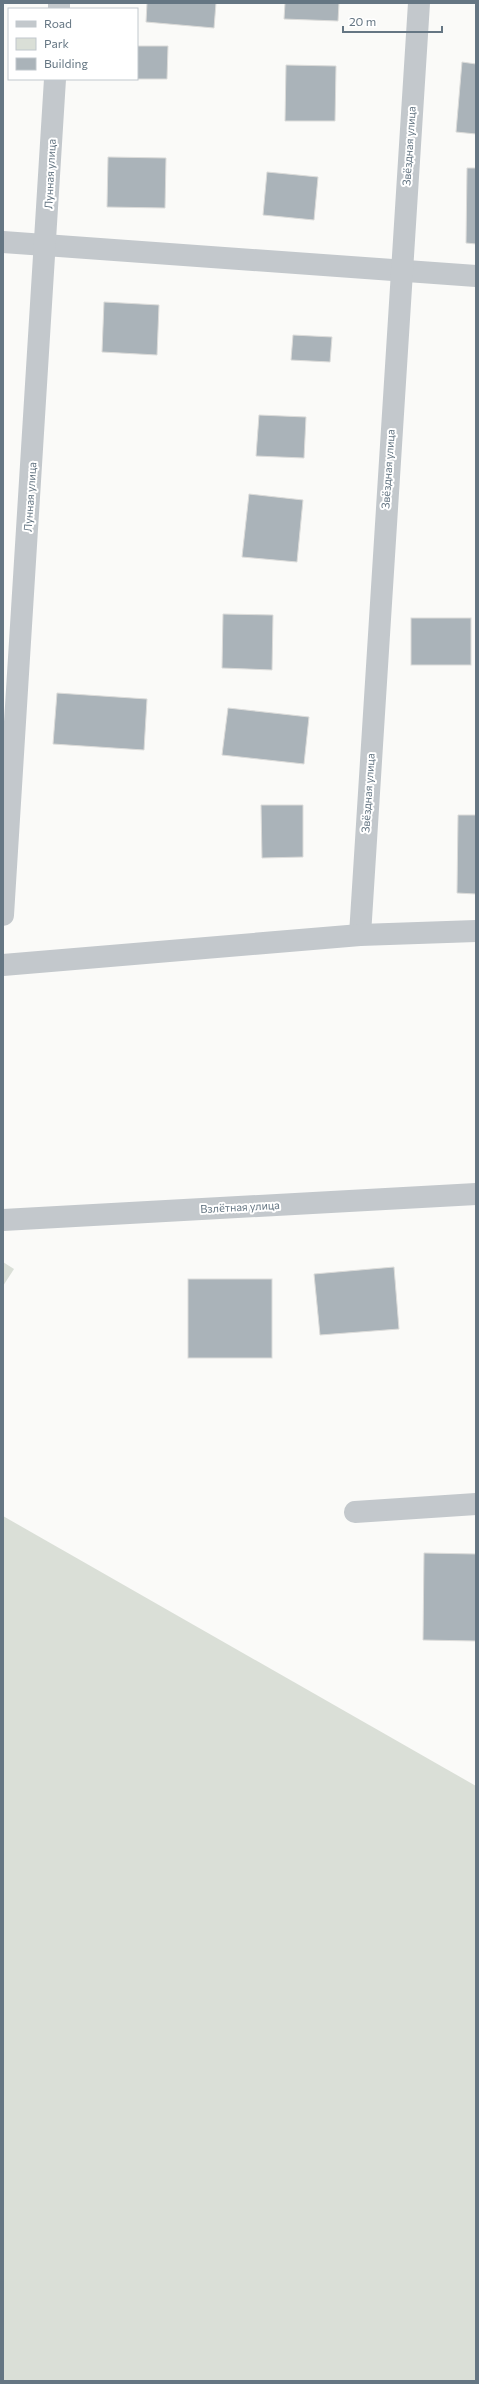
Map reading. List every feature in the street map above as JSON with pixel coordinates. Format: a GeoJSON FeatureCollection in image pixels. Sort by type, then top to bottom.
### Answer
{"type":"FeatureCollection","features":[{"type":"Feature","properties":{"kind":"street","name":"Звёздная улица"},"geometry":{"type":"LineString","coordinates":[[360,935],[419,3]]}},
{"type":"Feature","properties":{"kind":"street","name":"Лунная улица"},"geometry":{"type":"LineString","coordinates":[[3,915],[46,246],[55,80]]}},
{"type":"Feature","properties":{"kind":"street"},"geometry":{"type":"LineString","coordinates":[[3,242],[476,276]]}},
{"type":"Feature","properties":{"kind":"street"},"geometry":{"type":"LineString","coordinates":[[3,966],[360,935],[476,931]]}},
{"type":"Feature","properties":{"kind":"street","name":"Взлётная улица"},"geometry":{"type":"LineString","coordinates":[[3,1220],[476,1194]]}},
{"type":"Feature","properties":{"kind":"street"},"geometry":{"type":"LineString","coordinates":[[355,1512],[476,1504]]}},
{"type":"Feature","properties":{"kind":"green space"},"geometry":{"type":"Polygon","coordinates":[[[3,1262],[14,1269],[3,1286],[3,1262]]]}},
{"type":"Feature","properties":{"kind":"green space"},"geometry":{"type":"Polygon","coordinates":[[[3,1516],[476,1786],[476,2381],[3,2381],[3,1516]]]}},
{"type":"Feature","properties":{"kind":"building"},"geometry":{"type":"Polygon","coordinates":[[[147,3],[216,3],[214,28],[146,22],[147,3]]]}},
{"type":"Feature","properties":{"kind":"building"},"geometry":{"type":"Polygon","coordinates":[[[285,3],[339,3],[338,21],[284,19],[285,3]]]}},
{"type":"Feature","properties":{"kind":"building"},"geometry":{"type":"Polygon","coordinates":[[[138,46],[168,46],[167,79],[138,79],[138,46]]]}},
{"type":"Feature","properties":{"kind":"building"},"geometry":{"type":"Polygon","coordinates":[[[462,62],[476,64],[476,134],[456,132],[462,62]]]}},
{"type":"Feature","properties":{"kind":"building"},"geometry":{"type":"Polygon","coordinates":[[[286,65],[336,66],[335,121],[285,121],[286,65]]]}},
{"type":"Feature","properties":{"kind":"building"},"geometry":{"type":"Polygon","coordinates":[[[108,157],[166,158],[165,208],[107,207],[108,157]]]}},
{"type":"Feature","properties":{"kind":"building"},"geometry":{"type":"Polygon","coordinates":[[[467,168],[476,168],[476,244],[466,243],[467,168]]]}},
{"type":"Feature","properties":{"kind":"building"},"geometry":{"type":"Polygon","coordinates":[[[267,172],[318,177],[314,220],[263,215],[267,172]]]}},
{"type":"Feature","properties":{"kind":"building"},"geometry":{"type":"Polygon","coordinates":[[[104,302],[159,305],[157,355],[102,352],[104,302]]]}},
{"type":"Feature","properties":{"kind":"building"},"geometry":{"type":"Polygon","coordinates":[[[293,335],[332,337],[330,362],[291,360],[293,335]]]}},
{"type":"Feature","properties":{"kind":"building"},"geometry":{"type":"Polygon","coordinates":[[[259,415],[306,417],[304,458],[256,456],[259,415]]]}},
{"type":"Feature","properties":{"kind":"building"},"geometry":{"type":"Polygon","coordinates":[[[249,494],[303,500],[297,562],[242,557],[249,494]]]}},
{"type":"Feature","properties":{"kind":"building"},"geometry":{"type":"Polygon","coordinates":[[[223,614],[273,615],[272,670],[222,668],[223,614]]]}},
{"type":"Feature","properties":{"kind":"building"},"geometry":{"type":"Polygon","coordinates":[[[411,618],[471,618],[471,665],[411,665],[411,618]]]}},
{"type":"Feature","properties":{"kind":"building"},"geometry":{"type":"Polygon","coordinates":[[[57,693],[147,699],[144,750],[53,744],[57,693]]]}},
{"type":"Feature","properties":{"kind":"building"},"geometry":{"type":"Polygon","coordinates":[[[228,708],[309,717],[304,764],[222,755],[228,708]]]}},
{"type":"Feature","properties":{"kind":"building"},"geometry":{"type":"Polygon","coordinates":[[[261,805],[303,805],[303,857],[262,858],[261,805]]]}},
{"type":"Feature","properties":{"kind":"building"},"geometry":{"type":"Polygon","coordinates":[[[458,815],[476,815],[476,894],[457,893],[458,815]]]}},
{"type":"Feature","properties":{"kind":"building"},"geometry":{"type":"Polygon","coordinates":[[[394,1267],[399,1329],[320,1335],[314,1274],[394,1267]]]}},
{"type":"Feature","properties":{"kind":"building"},"geometry":{"type":"Polygon","coordinates":[[[188,1279],[272,1279],[272,1358],[188,1358],[188,1279]]]}},
{"type":"Feature","properties":{"kind":"building"},"geometry":{"type":"Polygon","coordinates":[[[424,1553],[476,1554],[476,1641],[423,1640],[424,1553]]]}}]}
